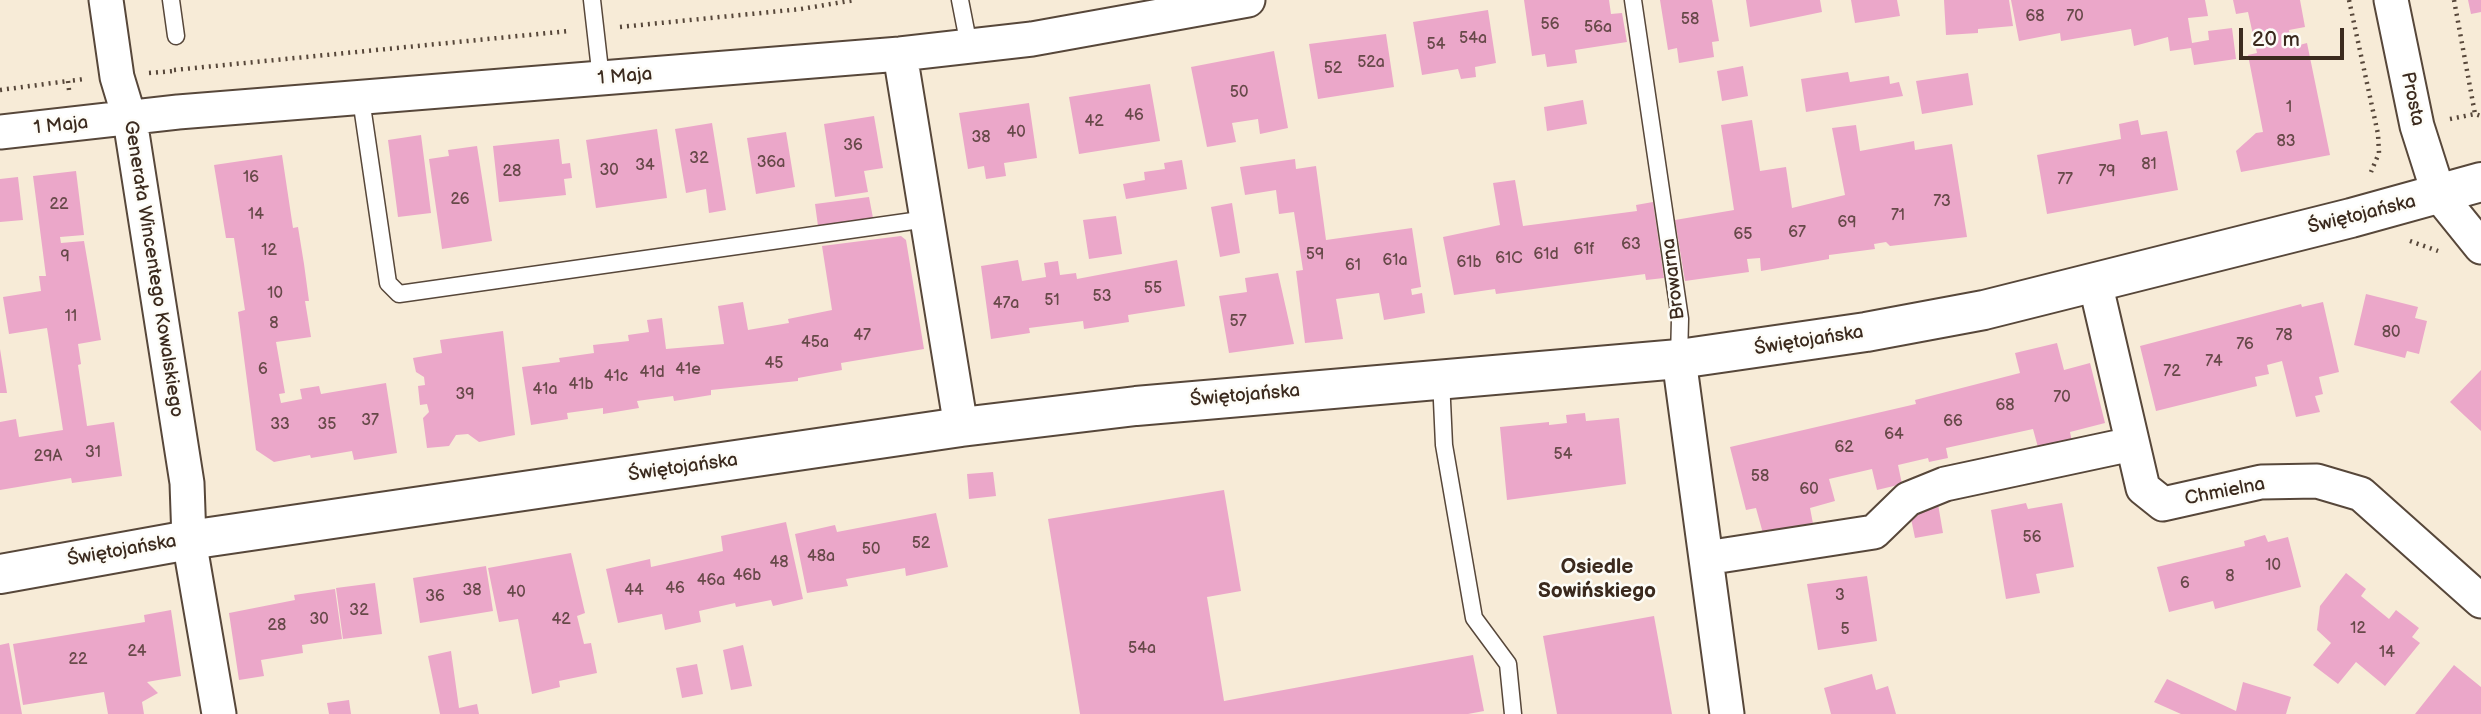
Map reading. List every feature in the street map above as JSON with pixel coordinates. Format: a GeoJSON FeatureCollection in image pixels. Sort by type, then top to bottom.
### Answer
{"type":"FeatureCollection","features":[{"type":"Feature","properties":{"kind":"street","name":"Generała Wincentego Kowalskiego"},"geometry":{"type":"LineString","coordinates":[[106,0],[117,77],[130,120],[187,483],[189,540],[219,714]]}},
{"type":"Feature","properties":{"kind":"street","name":"1 Maja"},"geometry":{"type":"LineString","coordinates":[[0,132],[130,120],[178,112],[900,54],[1032,39],[1173,7],[1248,0]]}},
{"type":"Feature","properties":{"kind":"street","name":"Prosta"},"geometry":{"type":"LineString","coordinates":[[2391,0],[2417,126],[2439,195]]}},
{"type":"Feature","properties":{"kind":"street"},"geometry":{"type":"LineString","coordinates":[[900,54],[961,427]]}},
{"type":"Feature","properties":{"kind":"street","name":"Świętojańska"},"geometry":{"type":"LineString","coordinates":[[0,574],[189,540],[961,427],[1136,406],[1679,359],[1925,322],[2095,282],[2481,182]]}},
{"type":"Feature","properties":{"kind":"street"},"geometry":{"type":"LineString","coordinates":[[2439,195],[2481,247]]}},
{"type":"Feature","properties":{"kind":"street","name":"Chmielna"},"geometry":{"type":"LineString","coordinates":[[2095,282],[2143,488],[2163,504],[2261,482],[2317,481],[2361,494],[2481,601]]}},
{"type":"Feature","properties":{"kind":"street","name":"Browarna"},"geometry":{"type":"LineString","coordinates":[[1679,359],[1727,714]]}},
{"type":"Feature","properties":{"kind":"street"},"geometry":{"type":"LineString","coordinates":[[1706,558],[1874,532],[1908,499],[1945,484],[2132,444]]}},
{"type":"Feature","properties":{"kind":"lane"},"geometry":{"type":"LineString","coordinates":[[171,0],[176,36]]}},
{"type":"Feature","properties":{"kind":"lane"},"geometry":{"type":"LineString","coordinates":[[592,0],[601,79]]}},
{"type":"Feature","properties":{"kind":"lane"},"geometry":{"type":"LineString","coordinates":[[960,0],[969,46]]}},
{"type":"Feature","properties":{"kind":"lane","name":"Browarna"},"geometry":{"type":"LineString","coordinates":[[1633,0],[1680,319],[1679,359]]}},
{"type":"Feature","properties":{"kind":"lane"},"geometry":{"type":"LineString","coordinates":[[361,99],[388,283],[399,294],[927,219]]}},
{"type":"Feature","properties":{"kind":"lane"},"geometry":{"type":"LineString","coordinates":[[1441,379],[1444,445],[1474,618],[1496,644],[1508,664],[1513,714]]}},
{"type":"Feature","properties":{"kind":"path"},"geometry":{"type":"LineString","coordinates":[[174,70],[801,9],[855,0]]}},
{"type":"Feature","properties":{"kind":"path"},"geometry":{"type":"LineString","coordinates":[[2349,0],[2378,134],[2379,153],[2376,165],[2368,176]]}},
{"type":"Feature","properties":{"kind":"path"},"geometry":{"type":"LineString","coordinates":[[2454,0],[2475,114],[2481,116]]}},
{"type":"Feature","properties":{"kind":"path"},"geometry":{"type":"LineString","coordinates":[[0,90],[68,81]]}},
{"type":"Feature","properties":{"kind":"building"},"geometry":{"type":"Polygon","coordinates":[[[1524,0],[1609,0],[1611,14],[1622,13],[1627,42],[1575,50],[1577,63],[1547,67],[1545,54],[1532,56],[1524,0]]]}},
{"type":"Feature","properties":{"kind":"building"},"geometry":{"type":"Polygon","coordinates":[[[1660,0],[1712,0],[1719,41],[1712,42],[1714,57],[1679,63],[1677,48],[1668,50],[1660,0]]]}},
{"type":"Feature","properties":{"kind":"building"},"geometry":{"type":"Polygon","coordinates":[[[1746,0],[1820,0],[1822,12],[1750,27],[1746,0]]]}},
{"type":"Feature","properties":{"kind":"building"},"geometry":{"type":"Polygon","coordinates":[[[1851,0],[1897,0],[1900,16],[1855,23],[1851,0]]]}},
{"type":"Feature","properties":{"kind":"building"},"geometry":{"type":"Polygon","coordinates":[[[1944,0],[2009,0],[2013,26],[1978,29],[1978,33],[1946,35],[1944,0]]]}},
{"type":"Feature","properties":{"kind":"building"},"geometry":{"type":"Polygon","coordinates":[[[2011,0],[2205,0],[2208,16],[2188,18],[2192,43],[2209,40],[2208,31],[2232,28],[2236,59],[2194,65],[2191,48],[2170,51],[2168,37],[2134,46],[2131,29],[2061,41],[2060,33],[2019,41],[2011,0]]]}},
{"type":"Feature","properties":{"kind":"building"},"geometry":{"type":"Polygon","coordinates":[[[2233,0],[2300,0],[2305,27],[2289,30],[2292,47],[2307,43],[2330,155],[2241,172],[2236,151],[2256,133],[2263,132],[2248,55],[2257,53],[2248,12],[2236,14],[2233,0]]]}},
{"type":"Feature","properties":{"kind":"building"},"geometry":{"type":"Polygon","coordinates":[[[2468,0],[2481,0],[2481,12],[2471,14],[2468,0]]]}},
{"type":"Feature","properties":{"kind":"building"},"geometry":{"type":"Polygon","coordinates":[[[1488,10],[1496,63],[1475,67],[1476,77],[1461,79],[1458,69],[1422,75],[1413,22],[1488,10]]]}},
{"type":"Feature","properties":{"kind":"building"},"geometry":{"type":"Polygon","coordinates":[[[1386,34],[1394,87],[1318,99],[1309,44],[1386,34]]]}},
{"type":"Feature","properties":{"kind":"building"},"geometry":{"type":"Polygon","coordinates":[[[1274,51],[1288,128],[1260,134],[1258,119],[1232,123],[1236,142],[1207,147],[1191,67],[1274,51]]]}},
{"type":"Feature","properties":{"kind":"building"},"geometry":{"type":"Polygon","coordinates":[[[1743,66],[1748,96],[1722,101],[1717,71],[1743,66]]]}},
{"type":"Feature","properties":{"kind":"building"},"geometry":{"type":"Polygon","coordinates":[[[1848,72],[1850,82],[1889,76],[1890,84],[1899,82],[1903,96],[1806,112],[1801,79],[1848,72]]]}},
{"type":"Feature","properties":{"kind":"building"},"geometry":{"type":"Polygon","coordinates":[[[1968,73],[1973,105],[1922,114],[1916,81],[1968,73]]]}},
{"type":"Feature","properties":{"kind":"building"},"geometry":{"type":"Polygon","coordinates":[[[1150,84],[1160,141],[1079,154],[1069,97],[1150,84]]]}},
{"type":"Feature","properties":{"kind":"building"},"geometry":{"type":"Polygon","coordinates":[[[1583,100],[1587,124],[1547,131],[1544,107],[1583,100]]]}},
{"type":"Feature","properties":{"kind":"building"},"geometry":{"type":"Polygon","coordinates":[[[1029,103],[1037,158],[1004,163],[1006,176],[986,179],[984,166],[968,169],[959,113],[1029,103]]]}},
{"type":"Feature","properties":{"kind":"building"},"geometry":{"type":"Polygon","coordinates":[[[874,116],[883,168],[864,171],[868,192],[835,197],[824,124],[874,116]]]}},
{"type":"Feature","properties":{"kind":"building"},"geometry":{"type":"Polygon","coordinates":[[[1752,120],[1760,171],[1786,167],[1792,208],[1845,195],[1832,128],[1856,125],[1860,151],[1914,141],[1915,150],[1952,144],[1967,237],[1890,246],[1886,242],[1874,244],[1875,249],[1829,255],[1829,259],[1761,271],[1760,258],[1747,259],[1749,272],[1685,281],[1675,220],[1734,210],[1721,125],[1752,120]]]}},
{"type":"Feature","properties":{"kind":"building"},"geometry":{"type":"Polygon","coordinates":[[[2138,120],[2141,135],[2167,131],[2178,190],[2047,214],[2037,155],[2121,139],[2119,124],[2138,120]]]}},
{"type":"Feature","properties":{"kind":"building"},"geometry":{"type":"Polygon","coordinates":[[[712,123],[726,210],[709,213],[706,189],[686,193],[675,129],[712,123]]]}},
{"type":"Feature","properties":{"kind":"building"},"geometry":{"type":"Polygon","coordinates":[[[657,129],[667,198],[596,208],[586,140],[657,129]]]}},
{"type":"Feature","properties":{"kind":"building"},"geometry":{"type":"Polygon","coordinates":[[[786,132],[795,187],[756,194],[747,138],[786,132]]]}},
{"type":"Feature","properties":{"kind":"building"},"geometry":{"type":"Polygon","coordinates":[[[421,135],[431,213],[398,217],[388,140],[421,135]]]}},
{"type":"Feature","properties":{"kind":"building"},"geometry":{"type":"Polygon","coordinates":[[[559,139],[562,164],[570,163],[572,178],[564,179],[566,195],[499,202],[493,146],[559,139]]]}},
{"type":"Feature","properties":{"kind":"building"},"geometry":{"type":"Polygon","coordinates":[[[477,146],[492,241],[442,249],[429,159],[449,156],[448,150],[477,146]]]}},
{"type":"Feature","properties":{"kind":"building"},"geometry":{"type":"Polygon","coordinates":[[[282,155],[293,228],[298,227],[304,264],[309,301],[305,301],[311,337],[276,342],[285,393],[279,394],[281,403],[302,399],[300,389],[319,386],[321,394],[386,383],[397,453],[354,460],[352,451],[274,462],[256,450],[238,312],[245,310],[234,238],[226,238],[214,165],[282,155]]]}},
{"type":"Feature","properties":{"kind":"building"},"geometry":{"type":"Polygon","coordinates":[[[1295,159],[1296,169],[1316,166],[1326,240],[1412,228],[1421,287],[1411,289],[1412,295],[1422,293],[1425,313],[1384,320],[1379,293],[1336,299],[1343,339],[1305,343],[1296,271],[1303,270],[1294,212],[1279,214],[1276,190],[1245,195],[1240,167],[1295,159]]]}},
{"type":"Feature","properties":{"kind":"building"},"geometry":{"type":"Polygon","coordinates":[[[1182,160],[1187,189],[1126,199],[1123,184],[1145,180],[1144,172],[1165,169],[1164,163],[1182,160]]]}},
{"type":"Feature","properties":{"kind":"building"},"geometry":{"type":"Polygon","coordinates":[[[76,171],[84,235],[60,237],[61,243],[84,241],[101,340],[78,344],[81,364],[78,365],[87,426],[114,422],[122,476],[72,483],[71,478],[0,490],[0,422],[16,419],[19,437],[63,430],[47,328],[9,334],[3,297],[41,291],[39,276],[46,276],[33,176],[76,171]]]}},
{"type":"Feature","properties":{"kind":"building"},"geometry":{"type":"Polygon","coordinates":[[[18,177],[23,220],[0,222],[0,179],[18,177]]]}},
{"type":"Feature","properties":{"kind":"building"},"geometry":{"type":"Polygon","coordinates":[[[1515,180],[1523,226],[1637,211],[1636,205],[1653,202],[1664,278],[1646,280],[1645,274],[1496,294],[1495,289],[1454,295],[1443,237],[1500,225],[1493,183],[1515,180]]]}},
{"type":"Feature","properties":{"kind":"building"},"geometry":{"type":"Polygon","coordinates":[[[869,197],[873,218],[818,226],[815,204],[869,197]]]}},
{"type":"Feature","properties":{"kind":"building"},"geometry":{"type":"Polygon","coordinates":[[[1232,203],[1240,253],[1220,257],[1211,207],[1232,203]]]}},
{"type":"Feature","properties":{"kind":"building"},"geometry":{"type":"Polygon","coordinates":[[[1116,216],[1122,254],[1089,259],[1083,220],[1116,216]]]}},
{"type":"Feature","properties":{"kind":"building"},"geometry":{"type":"Polygon","coordinates":[[[901,236],[906,240],[924,349],[841,363],[842,370],[798,378],[798,381],[711,390],[711,395],[674,401],[673,396],[637,401],[639,408],[603,414],[603,408],[567,413],[568,419],[531,425],[522,367],[560,362],[559,358],[594,353],[593,345],[629,341],[628,335],[649,332],[647,320],[662,318],[666,349],[724,344],[718,306],[743,302],[748,330],[789,323],[788,319],[832,310],[822,246],[901,236]]]}},
{"type":"Feature","properties":{"kind":"building"},"geometry":{"type":"Polygon","coordinates":[[[1018,260],[1022,281],[1046,277],[1044,263],[1058,261],[1060,275],[1076,273],[1077,279],[1177,260],[1185,306],[1128,315],[1129,322],[1084,329],[1083,321],[1029,328],[1030,333],[991,339],[981,266],[1018,260]]]}},
{"type":"Feature","properties":{"kind":"building"},"geometry":{"type":"Polygon","coordinates":[[[1278,273],[1294,344],[1229,353],[1219,296],[1247,292],[1245,278],[1278,273]]]}},
{"type":"Feature","properties":{"kind":"building"},"geometry":{"type":"Polygon","coordinates":[[[2366,294],[2418,307],[2415,318],[2427,321],[2419,354],[2407,351],[2405,358],[2354,345],[2366,294]]]}},
{"type":"Feature","properties":{"kind":"building"},"geometry":{"type":"Polygon","coordinates":[[[2323,302],[2339,372],[2319,377],[2323,394],[2315,396],[2320,412],[2296,417],[2282,361],[2267,365],[2269,374],[2255,377],[2257,386],[2156,411],[2140,346],[2301,304],[2302,307],[2323,302]]]}},
{"type":"Feature","properties":{"kind":"building"},"geometry":{"type":"Polygon","coordinates":[[[503,331],[515,435],[479,442],[468,434],[456,435],[449,446],[427,448],[423,418],[429,412],[427,404],[420,405],[418,386],[425,385],[424,377],[416,372],[413,358],[442,353],[440,340],[503,331]]]}},
{"type":"Feature","properties":{"kind":"building"},"geometry":{"type":"Polygon","coordinates":[[[2057,343],[2064,370],[2090,363],[2105,423],[2070,432],[2072,442],[2039,451],[2033,429],[1946,448],[1948,458],[1929,462],[1928,458],[1898,465],[1902,484],[1877,490],[1872,469],[1829,479],[1835,501],[1810,508],[1814,529],[1764,537],[1756,508],[1746,510],[1730,447],[1916,404],[1915,400],[2020,373],[2015,353],[2057,343]]]}},
{"type":"Feature","properties":{"kind":"building"},"geometry":{"type":"Polygon","coordinates":[[[0,349],[7,393],[0,393],[0,349]]]}},
{"type":"Feature","properties":{"kind":"building"},"geometry":{"type":"Polygon","coordinates":[[[2481,370],[2481,431],[2450,402],[2481,370]]]}},
{"type":"Feature","properties":{"kind":"building"},"geometry":{"type":"Polygon","coordinates":[[[1585,413],[1586,421],[1619,418],[1626,484],[1507,500],[1500,427],[1567,423],[1566,415],[1585,413]]]}},
{"type":"Feature","properties":{"kind":"building"},"geometry":{"type":"Polygon","coordinates":[[[993,472],[996,496],[969,499],[967,474],[993,472]]]}},
{"type":"Feature","properties":{"kind":"building"},"geometry":{"type":"Polygon","coordinates":[[[1224,490],[1241,591],[1207,597],[1224,701],[1473,655],[1484,711],[1468,714],[1080,714],[1048,519],[1224,490]]]}},
{"type":"Feature","properties":{"kind":"building"},"geometry":{"type":"Polygon","coordinates":[[[2026,503],[2028,509],[2062,503],[2074,567],[2036,574],[2040,593],[2006,599],[1991,510],[2026,503]]]}},
{"type":"Feature","properties":{"kind":"building"},"geometry":{"type":"Polygon","coordinates":[[[1938,504],[1943,533],[1915,538],[1909,509],[1938,504]]]}},
{"type":"Feature","properties":{"kind":"building"},"geometry":{"type":"Polygon","coordinates":[[[936,513],[948,567],[906,576],[905,568],[846,579],[848,586],[807,593],[795,534],[835,525],[837,532],[936,513]]]}},
{"type":"Feature","properties":{"kind":"building"},"geometry":{"type":"Polygon","coordinates":[[[786,522],[803,599],[773,606],[771,600],[736,607],[735,603],[699,611],[701,622],[665,630],[662,614],[618,623],[606,569],[650,559],[651,567],[723,551],[721,536],[786,522]]]}},
{"type":"Feature","properties":{"kind":"building"},"geometry":{"type":"Polygon","coordinates":[[[2265,535],[2268,542],[2288,537],[2301,587],[2215,609],[2213,601],[2169,612],[2157,567],[2245,546],[2244,541],[2265,535]]]}},
{"type":"Feature","properties":{"kind":"building"},"geometry":{"type":"Polygon","coordinates":[[[571,553],[585,613],[577,616],[584,644],[591,643],[597,673],[559,681],[560,687],[532,694],[518,619],[499,622],[488,568],[571,553]]]}},
{"type":"Feature","properties":{"kind":"building"},"geometry":{"type":"Polygon","coordinates":[[[486,566],[493,611],[420,623],[413,578],[486,566]]]}},
{"type":"Feature","properties":{"kind":"building"},"geometry":{"type":"Polygon","coordinates":[[[2346,573],[2366,589],[2361,596],[2389,619],[2396,610],[2419,628],[2412,637],[2420,643],[2385,686],[2356,662],[2338,684],[2313,665],[2331,643],[2317,630],[2320,606],[2346,573]]]}},
{"type":"Feature","properties":{"kind":"building"},"geometry":{"type":"Polygon","coordinates":[[[1867,576],[1877,641],[1818,650],[1807,584],[1867,576]]]}},
{"type":"Feature","properties":{"kind":"building"},"geometry":{"type":"Polygon","coordinates":[[[375,583],[382,634],[343,639],[336,588],[375,583]]]}},
{"type":"Feature","properties":{"kind":"building"},"geometry":{"type":"Polygon","coordinates":[[[335,589],[342,639],[302,645],[303,653],[261,660],[264,676],[239,680],[229,613],[295,600],[294,595],[335,589]]]}},
{"type":"Feature","properties":{"kind":"building"},"geometry":{"type":"Polygon","coordinates":[[[171,610],[181,676],[147,682],[158,693],[142,702],[144,714],[108,714],[104,692],[23,705],[13,644],[145,622],[144,615],[171,610]]]}},
{"type":"Feature","properties":{"kind":"building"},"geometry":{"type":"Polygon","coordinates":[[[1654,616],[1672,714],[1557,714],[1543,636],[1654,616]]]}},
{"type":"Feature","properties":{"kind":"building"},"geometry":{"type":"Polygon","coordinates":[[[9,643],[22,714],[0,714],[0,645],[9,643]]]}},
{"type":"Feature","properties":{"kind":"building"},"geometry":{"type":"Polygon","coordinates":[[[743,645],[752,686],[731,690],[723,650],[743,645]]]}},
{"type":"Feature","properties":{"kind":"building"},"geometry":{"type":"Polygon","coordinates":[[[451,651],[459,708],[477,704],[479,714],[440,714],[428,656],[451,651]]]}},
{"type":"Feature","properties":{"kind":"building"},"geometry":{"type":"Polygon","coordinates":[[[697,664],[703,694],[682,698],[676,668],[697,664]]]}},
{"type":"Feature","properties":{"kind":"building"},"geometry":{"type":"Polygon","coordinates":[[[2454,665],[2481,687],[2481,714],[2415,714],[2454,665]]]}},
{"type":"Feature","properties":{"kind":"building"},"geometry":{"type":"Polygon","coordinates":[[[1872,674],[1876,690],[1888,686],[1896,714],[1831,714],[1824,688],[1872,674]]]}},
{"type":"Feature","properties":{"kind":"building"},"geometry":{"type":"Polygon","coordinates":[[[2167,679],[2236,711],[2243,682],[2291,697],[2286,714],[2181,714],[2154,702],[2167,679]]]}},
{"type":"Feature","properties":{"kind":"building"},"geometry":{"type":"Polygon","coordinates":[[[349,700],[351,714],[329,714],[327,703],[349,700]]]}},
{"type":"Feature","properties":{"kind":"district","name":"Osiedle Sowińskiego"},"geometry":{"type":"Point","coordinates":[1597,580]}}]}
